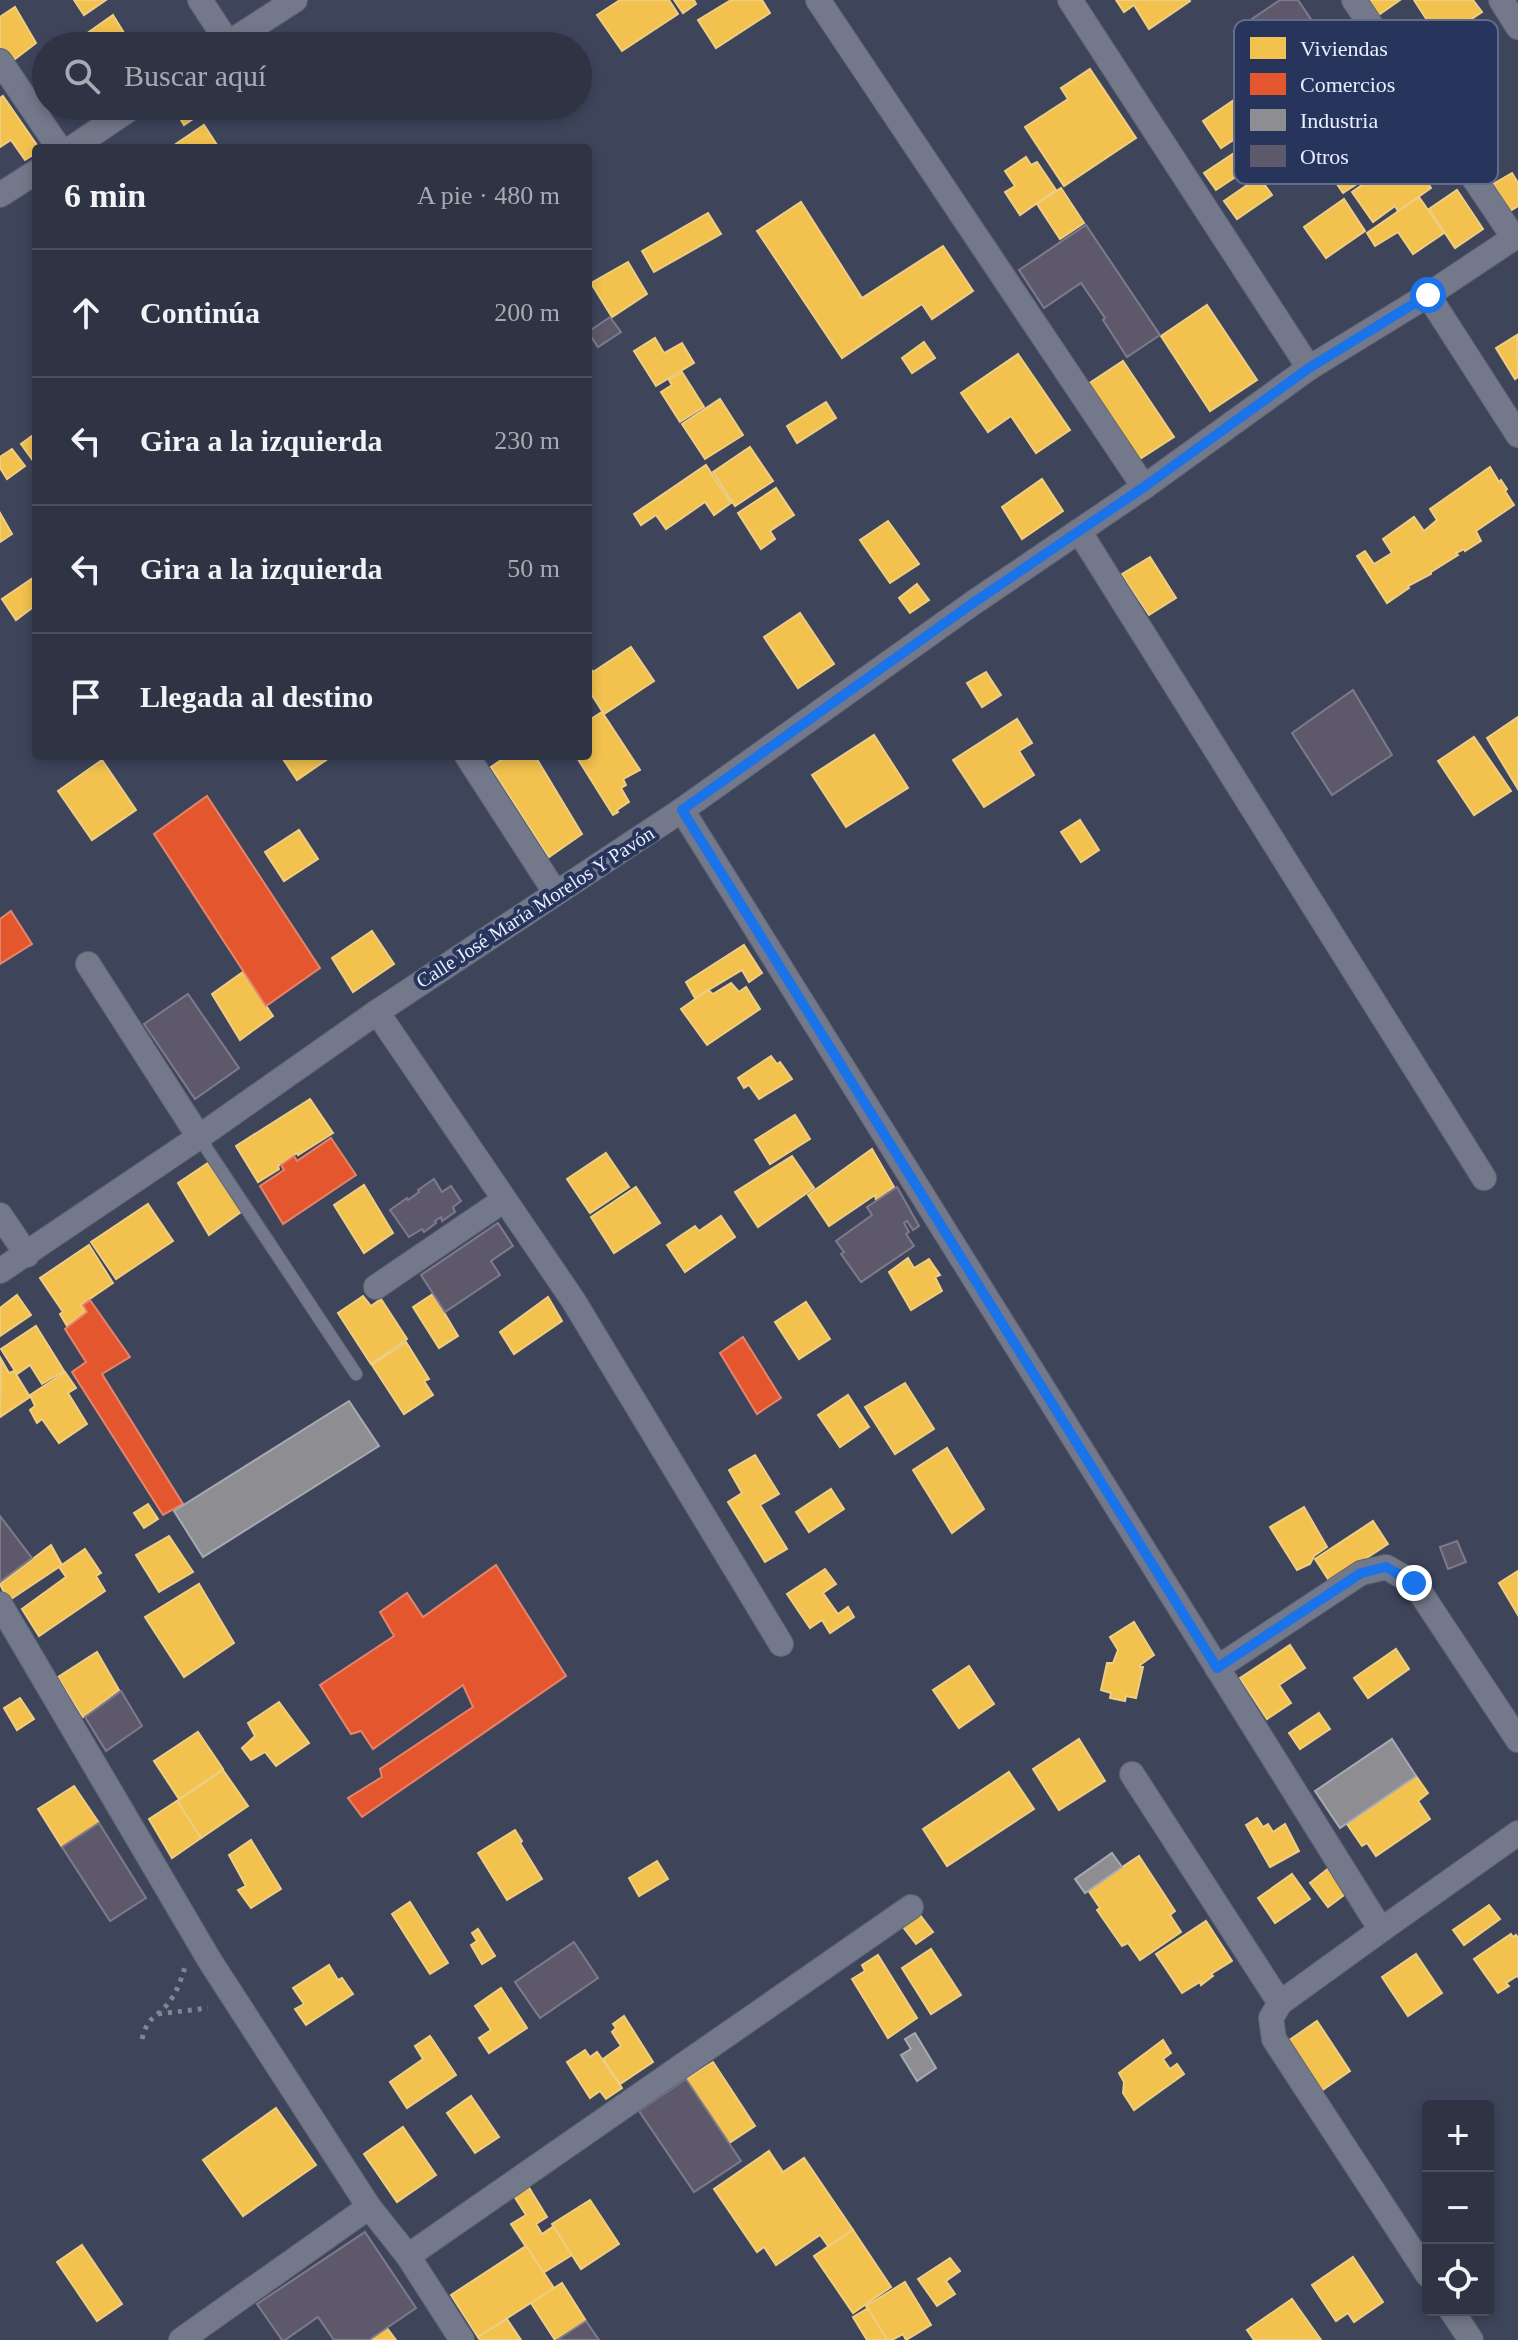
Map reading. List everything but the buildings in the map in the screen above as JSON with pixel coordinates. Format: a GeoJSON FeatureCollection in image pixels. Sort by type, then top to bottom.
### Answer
{"type":"FeatureCollection","features":[{"type":"Feature","properties":{"kind":"street"},"geometry":{"type":"LineString","coordinates":[[200,0],[219,32]]}},
{"type":"Feature","properties":{"kind":"street"},"geometry":{"type":"LineString","coordinates":[[245,32],[295,0]]}},
{"type":"Feature","properties":{"kind":"street"},"geometry":{"type":"LineString","coordinates":[[818,0],[1144,487]]}},
{"type":"Feature","properties":{"kind":"street"},"geometry":{"type":"LineString","coordinates":[[1070,0],[1309,368]]}},
{"type":"Feature","properties":{"kind":"street"},"geometry":{"type":"LineString","coordinates":[[1354,0],[1368,20]]}},
{"type":"Feature","properties":{"kind":"street"},"geometry":{"type":"LineString","coordinates":[[1501,0],[1518,27]]}},
{"type":"Feature","properties":{"kind":"street"},"geometry":{"type":"LineString","coordinates":[[0,61],[32,108]]}},
{"type":"Feature","properties":{"kind":"street"},"geometry":{"type":"LineString","coordinates":[[40,120],[56,144]]}},
{"type":"Feature","properties":{"kind":"street"},"geometry":{"type":"LineString","coordinates":[[78,144],[113,120]]}},
{"type":"Feature","properties":{"kind":"street"},"geometry":{"type":"LineString","coordinates":[[0,195],[32,175]]}},
{"type":"Feature","properties":{"kind":"street"},"geometry":{"type":"LineString","coordinates":[[1480,184],[1516,236]]}},
{"type":"Feature","properties":{"kind":"street","name":"Calle José María Morelos Y Pavón"},"geometry":{"type":"LineString","coordinates":[[0,1271],[377,1012],[682,810],[1309,368],[1428,295],[1516,236]]}},
{"type":"Feature","properties":{"kind":"street"},"geometry":{"type":"LineString","coordinates":[[1428,295],[1518,435]]}},
{"type":"Feature","properties":{"kind":"street"},"geometry":{"type":"LineString","coordinates":[[1079,531],[1484,1178]]}},
{"type":"Feature","properties":{"kind":"street"},"geometry":{"type":"LineString","coordinates":[[470,760],[555,892]]}},
{"type":"Feature","properties":{"kind":"street"},"geometry":{"type":"LineString","coordinates":[[682,810],[1381,1930]]}},
{"type":"Feature","properties":{"kind":"street"},"geometry":{"type":"LineString","coordinates":[[88,964],[199,1137]]}},
{"type":"Feature","properties":{"kind":"street"},"geometry":{"type":"LineString","coordinates":[[377,1012],[573,1300],[781,1644]]}},
{"type":"Feature","properties":{"kind":"street"},"geometry":{"type":"LineString","coordinates":[[376,1287],[504,1200]]}},
{"type":"Feature","properties":{"kind":"street"},"geometry":{"type":"LineString","coordinates":[[0,1215],[27,1255]]}},
{"type":"Feature","properties":{"kind":"street"},"geometry":{"type":"LineString","coordinates":[[1217,1668],[1361,1573],[1386,1567],[1414,1583],[1518,1740]]}},
{"type":"Feature","properties":{"kind":"street"},"geometry":{"type":"LineString","coordinates":[[0,1604],[238,2005],[369,2207],[408,2256],[462,2340]]}},
{"type":"Feature","properties":{"kind":"street"},"geometry":{"type":"LineString","coordinates":[[1132,1774],[1280,2003]]}},
{"type":"Feature","properties":{"kind":"street"},"geometry":{"type":"LineString","coordinates":[[1422,2266],[1274,2039],[1271,2018],[1280,2003],[1518,1833]]}},
{"type":"Feature","properties":{"kind":"street"},"geometry":{"type":"LineString","coordinates":[[408,2256],[911,1907]]}},
{"type":"Feature","properties":{"kind":"street"},"geometry":{"type":"LineString","coordinates":[[181,2340],[369,2207]]}},
{"type":"Feature","properties":{"kind":"street"},"geometry":{"type":"LineString","coordinates":[[1455,2316],[1471,2340]]}},
{"type":"Feature","properties":{"kind":"lane"},"geometry":{"type":"LineString","coordinates":[[199,1137],[356,1374]]}},
{"type":"Feature","properties":{"kind":"path"},"geometry":{"type":"LineString","coordinates":[[142,2039],[146,2023],[172,1997],[197,1939]]}},
{"type":"Feature","properties":{"kind":"path"},"geometry":{"type":"LineString","coordinates":[[157,2014],[238,2005]]}},
{"type":"Feature","properties":{"kind":"route"},"geometry":{"type":"LineString","coordinates":[[1414,1583],[1386,1567],[1361,1573],[1217,1668],[682,810],[1309,368],[1428,295]]}}]}
